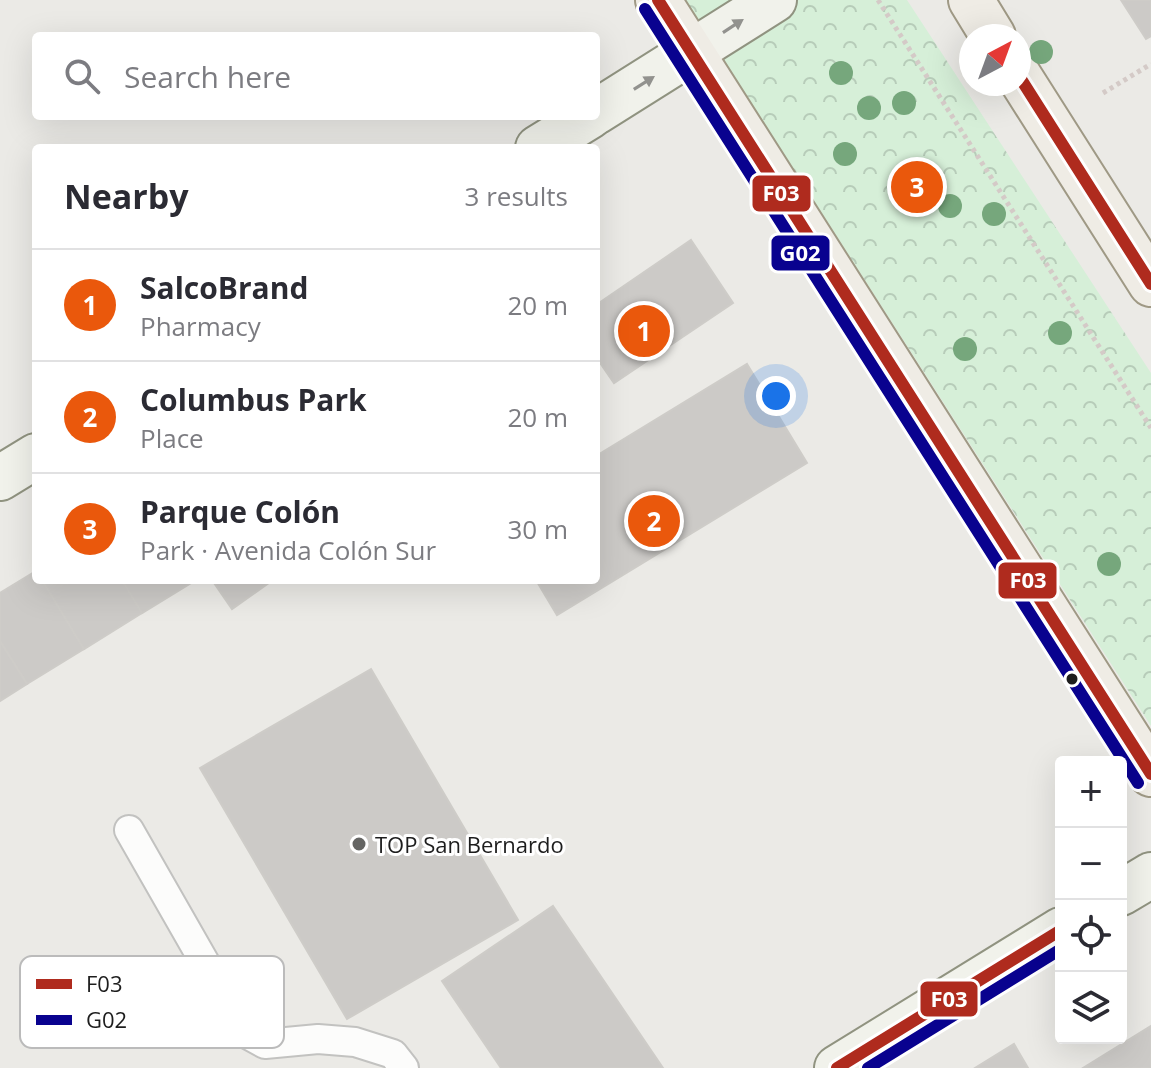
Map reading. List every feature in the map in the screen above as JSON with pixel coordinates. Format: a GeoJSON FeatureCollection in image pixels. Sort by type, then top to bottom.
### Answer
{"type":"FeatureCollection","features":[{"type":"Feature","properties":{"kind":"main road"},"geometry":{"type":"LineString","coordinates":[[658,0],[1151,774]]}},
{"type":"Feature","properties":{"kind":"main road"},"geometry":{"type":"LineString","coordinates":[[971,0],[986,24]]}},
{"type":"Feature","properties":{"kind":"main road"},"geometry":{"type":"LineString","coordinates":[[1031,95],[1151,284]]}},
{"type":"Feature","properties":{"kind":"street"},"geometry":{"type":"LineString","coordinates":[[600,110],[774,0]]}},
{"type":"Feature","properties":{"kind":"street"},"geometry":{"type":"LineString","coordinates":[[544,144],[584,120]]}},
{"type":"Feature","properties":{"kind":"street"},"geometry":{"type":"LineString","coordinates":[[0,478],[32,458]]}},
{"type":"Feature","properties":{"kind":"street"},"geometry":{"type":"LineString","coordinates":[[1127,889],[1151,875]]}},
{"type":"Feature","properties":{"kind":"street"},"geometry":{"type":"LineString","coordinates":[[837,1068],[1055,934]]}},
{"type":"Feature","properties":{"kind":"lane"},"geometry":{"type":"LineString","coordinates":[[129,830],[201,956]]}},
{"type":"Feature","properties":{"kind":"lane"},"geometry":{"type":"LineString","coordinates":[[284,1042],[318,1039],[355,1042],[393,1054],[404,1068]]}},
{"type":"Feature","properties":{"kind":"path"},"geometry":{"type":"LineString","coordinates":[[878,0],[1151,428]]}},
{"type":"Feature","properties":{"kind":"path"},"geometry":{"type":"LineString","coordinates":[[1103,93],[1151,64]]}},
{"type":"Feature","properties":{"kind":"green space"},"geometry":{"type":"Polygon","coordinates":[[[685,0],[907,0],[959,79],[959,96],[970,96],[1151,373],[1151,726],[685,0]]]}},
{"type":"Feature","properties":{"kind":"building"},"geometry":{"type":"Polygon","coordinates":[[[1121,0],[1151,0],[1151,36],[1146,39],[1121,0]]]}},
{"type":"Feature","properties":{"kind":"building"},"geometry":{"type":"Polygon","coordinates":[[[691,240],[733,303],[614,383],[600,363],[600,302],[691,240]]]}},
{"type":"Feature","properties":{"kind":"building"},"geometry":{"type":"Polygon","coordinates":[[[747,364],[807,463],[557,615],[538,584],[600,584],[600,454],[747,364]]]}},
{"type":"Feature","properties":{"kind":"building"},"geometry":{"type":"Polygon","coordinates":[[[32,573],[32,584],[44,584],[84,649],[27,684],[0,641],[0,593],[32,573]]]}},
{"type":"Feature","properties":{"kind":"building"},"geometry":{"type":"Polygon","coordinates":[[[44,584],[124,584],[142,613],[84,649],[44,584]]]}},
{"type":"Feature","properties":{"kind":"building"},"geometry":{"type":"Polygon","coordinates":[[[124,584],[189,584],[142,613],[124,584]]]}},
{"type":"Feature","properties":{"kind":"building"},"geometry":{"type":"Polygon","coordinates":[[[215,584],[267,584],[232,609],[215,584]]]}},
{"type":"Feature","properties":{"kind":"building"},"geometry":{"type":"Polygon","coordinates":[[[0,641],[27,684],[0,701],[0,641]]]}},
{"type":"Feature","properties":{"kind":"building","name":"TOP San Bernardo"},"geometry":{"type":"Polygon","coordinates":[[[371,669],[518,920],[347,1019],[200,768],[371,669]]]}},
{"type":"Feature","properties":{"kind":"building"},"geometry":{"type":"Polygon","coordinates":[[[553,906],[663,1068],[501,1068],[442,981],[553,906]]]}},
{"type":"Feature","properties":{"kind":"building"},"geometry":{"type":"Polygon","coordinates":[[[1151,1026],[1151,1068],[1083,1068],[1122,1044],[1127,1044],[1127,1041],[1151,1026]]]}},
{"type":"Feature","properties":{"kind":"building"},"geometry":{"type":"Polygon","coordinates":[[[1014,1044],[1028,1068],[975,1068],[1014,1044]]]}},
{"type":"Feature","properties":{"kind":"transit line","name":"F03"},"geometry":{"type":"LineString","coordinates":[[658,0],[1151,774]]}},
{"type":"Feature","properties":{"kind":"transit line","name":"G02"},"geometry":{"type":"LineString","coordinates":[[645,9],[1138,783]]}},
{"type":"Feature","properties":{"kind":"transit line","name":"F03"},"geometry":{"type":"LineString","coordinates":[[1031,95],[1151,284]]}},
{"type":"Feature","properties":{"kind":"transit line","name":"F03"},"geometry":{"type":"LineString","coordinates":[[837,1068],[1055,934]]}},
{"type":"Feature","properties":{"kind":"transit line","name":"G02"},"geometry":{"type":"LineString","coordinates":[[868,1068],[1055,953]]}},
{"type":"Feature","properties":{"kind":"place","name":"Parque Colón"},"geometry":{"type":"Point","coordinates":[917,187]}},
{"type":"Feature","properties":{"kind":"place","name":"SalcoBrand"},"geometry":{"type":"Point","coordinates":[644,331]}},
{"type":"Feature","properties":{"kind":"place","name":"Columbus Park"},"geometry":{"type":"Point","coordinates":[654,521]}},
{"type":"Feature","properties":{"kind":"place","name":"TOP San Bernardo"},"geometry":{"type":"Point","coordinates":[359,844]}}]}
